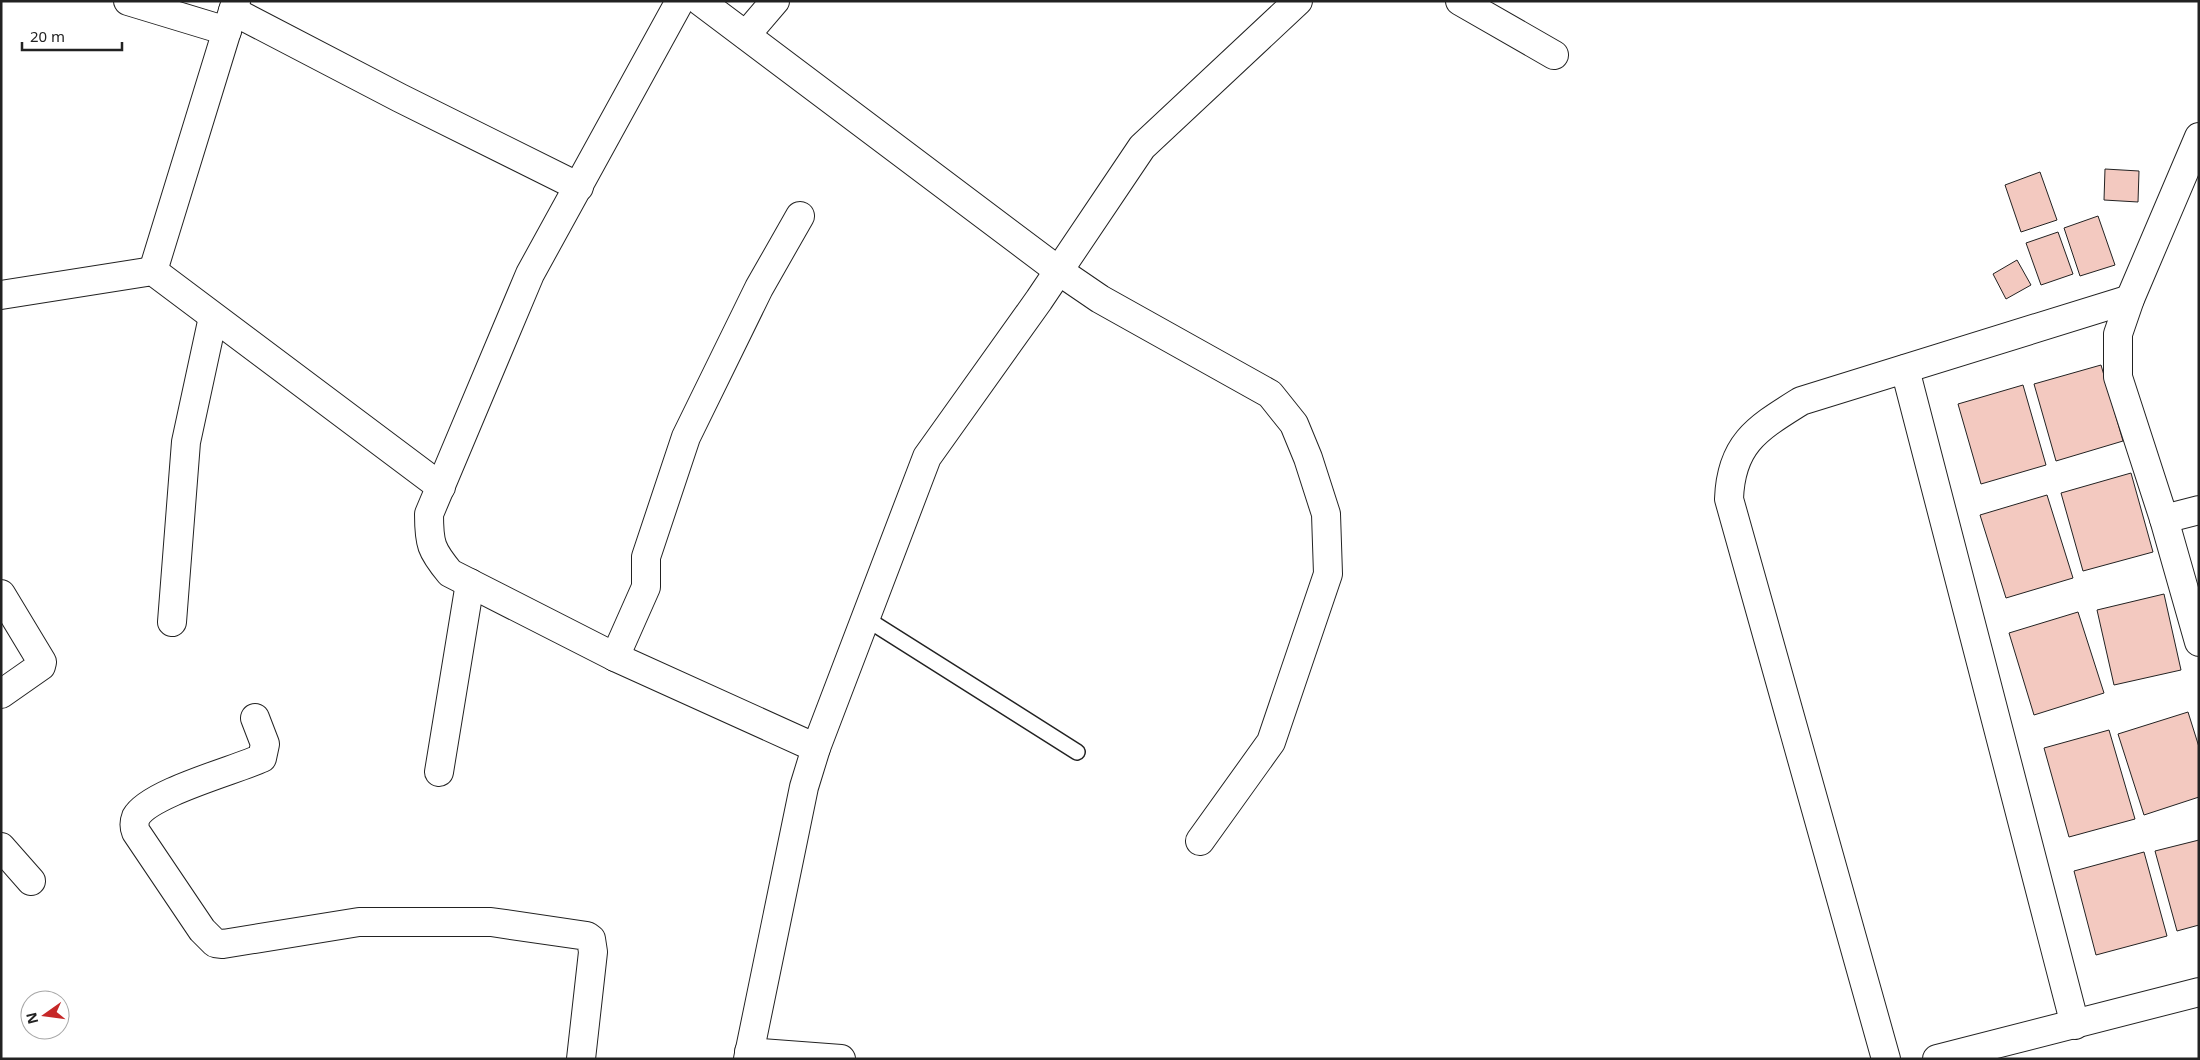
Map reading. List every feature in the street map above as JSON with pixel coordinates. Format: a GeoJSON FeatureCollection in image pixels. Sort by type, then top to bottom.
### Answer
{"type":"FeatureCollection","features":[{"type":"Feature","properties":{"kind":"street"},"geometry":{"type":"LineString","coordinates":[[128,1],[232,14],[578,187]]}},
{"type":"Feature","properties":{"kind":"street"},"geometry":{"type":"LineString","coordinates":[[680,1],[530,274],[429,514],[429,534],[433,552],[450,573],[615,657],[816,748]]}},
{"type":"Feature","properties":{"kind":"street"},"geometry":{"type":"LineString","coordinates":[[700,1],[1059,271],[1100,299],[1270,394],[1294,424],[1326,514],[1328,574],[1271,742],[1200,840]]}},
{"type":"Feature","properties":{"kind":"street"},"geometry":{"type":"LineString","coordinates":[[746,36],[775,1]]}},
{"type":"Feature","properties":{"kind":"street"},"geometry":{"type":"LineString","coordinates":[[841,1059],[748,1056],[804,787],[816,748],[926,457],[1059,271],[1142,147],[1298,1]]}},
{"type":"Feature","properties":{"kind":"street"},"geometry":{"type":"LineString","coordinates":[[1460,1],[1554,55]]}},
{"type":"Feature","properties":{"kind":"street"},"geometry":{"type":"LineString","coordinates":[[153,271],[232,14]]}},
{"type":"Feature","properties":{"kind":"street"},"geometry":{"type":"LineString","coordinates":[[2199,137],[2130,299],[2118,334],[2118,377],[2164,519],[2199,642]]}},
{"type":"Feature","properties":{"kind":"street"},"geometry":{"type":"LineString","coordinates":[[615,657],[646,586],[646,557],[686,437],[760,288],[800,216]]}},
{"type":"Feature","properties":{"kind":"street"},"geometry":{"type":"LineString","coordinates":[[1,295],[153,271],[441,486]]}},
{"type":"Feature","properties":{"kind":"street"},"geometry":{"type":"LineString","coordinates":[[1886,1059],[1729,499],[1730,477],[1739,453],[1760,427],[1801,401],[2130,299]]}},
{"type":"Feature","properties":{"kind":"street"},"geometry":{"type":"LineString","coordinates":[[172,622],[186,442],[213,317]]}},
{"type":"Feature","properties":{"kind":"street"},"geometry":{"type":"LineString","coordinates":[[1905,369],[2075,1025]]}},
{"type":"Feature","properties":{"kind":"street"},"geometry":{"type":"LineString","coordinates":[[2164,519],[2199,510]]}},
{"type":"Feature","properties":{"kind":"street"},"geometry":{"type":"LineString","coordinates":[[439,772],[470,583]]}},
{"type":"Feature","properties":{"kind":"street"},"geometry":{"type":"LineString","coordinates":[[1,594],[42,662],[42,665],[1,694]]}},
{"type":"Feature","properties":{"kind":"street"},"geometry":{"type":"LineString","coordinates":[[255,718],[265,744],[262,758],[192,783],[153,802],[136,816],[134,823],[136,832],[202,930],[215,943],[223,944],[359,922],[491,922],[588,936],[591,939],[593,952],[581,1059]]}},
{"type":"Feature","properties":{"kind":"street"},"geometry":{"type":"LineString","coordinates":[[1,847],[31,881]]}},
{"type":"Feature","properties":{"kind":"street"},"geometry":{"type":"LineString","coordinates":[[1937,1059],[2199,992]]}},
{"type":"Feature","properties":{"kind":"lane"},"geometry":{"type":"LineString","coordinates":[[865,618],[1077,752]]}},
{"type":"Feature","properties":{"kind":"building"},"geometry":{"type":"Polygon","coordinates":[[[2105,169],[2139,171],[2138,202],[2104,200],[2105,169]]]}},
{"type":"Feature","properties":{"kind":"building"},"geometry":{"type":"Polygon","coordinates":[[[2040,172],[2057,220],[2021,232],[2005,185],[2040,172]]]}},
{"type":"Feature","properties":{"kind":"building"},"geometry":{"type":"Polygon","coordinates":[[[2098,216],[2115,265],[2080,276],[2064,228],[2098,216]]]}},
{"type":"Feature","properties":{"kind":"building"},"geometry":{"type":"Polygon","coordinates":[[[2058,232],[2073,274],[2041,285],[2026,243],[2058,232]]]}},
{"type":"Feature","properties":{"kind":"building"},"geometry":{"type":"Polygon","coordinates":[[[2017,260],[2031,285],[2006,299],[1993,274],[2017,260]]]}},
{"type":"Feature","properties":{"kind":"building"},"geometry":{"type":"Polygon","coordinates":[[[2101,365],[2123,441],[2056,461],[2034,384],[2101,365]]]}},
{"type":"Feature","properties":{"kind":"building"},"geometry":{"type":"Polygon","coordinates":[[[2023,385],[2046,465],[1981,484],[1958,404],[2023,385]]]}},
{"type":"Feature","properties":{"kind":"building"},"geometry":{"type":"Polygon","coordinates":[[[2131,473],[2153,552],[2083,571],[2061,493],[2131,473]]]}},
{"type":"Feature","properties":{"kind":"building"},"geometry":{"type":"Polygon","coordinates":[[[2047,495],[2073,578],[2006,598],[1980,515],[2047,495]]]}},
{"type":"Feature","properties":{"kind":"building"},"geometry":{"type":"Polygon","coordinates":[[[2164,594],[2181,670],[2114,685],[2097,610],[2164,594]]]}},
{"type":"Feature","properties":{"kind":"building"},"geometry":{"type":"Polygon","coordinates":[[[2078,612],[2104,693],[2034,715],[2009,633],[2078,612]]]}},
{"type":"Feature","properties":{"kind":"building"},"geometry":{"type":"Polygon","coordinates":[[[2188,712],[2199,747],[2199,797],[2144,815],[2118,734],[2188,712]]]}},
{"type":"Feature","properties":{"kind":"building"},"geometry":{"type":"Polygon","coordinates":[[[2109,730],[2135,819],[2069,837],[2044,748],[2109,730]]]}},
{"type":"Feature","properties":{"kind":"building"},"geometry":{"type":"Polygon","coordinates":[[[2199,840],[2199,925],[2177,931],[2155,851],[2199,840]]]}},
{"type":"Feature","properties":{"kind":"building"},"geometry":{"type":"Polygon","coordinates":[[[2144,852],[2167,936],[2096,955],[2074,871],[2144,852]]]}}]}
